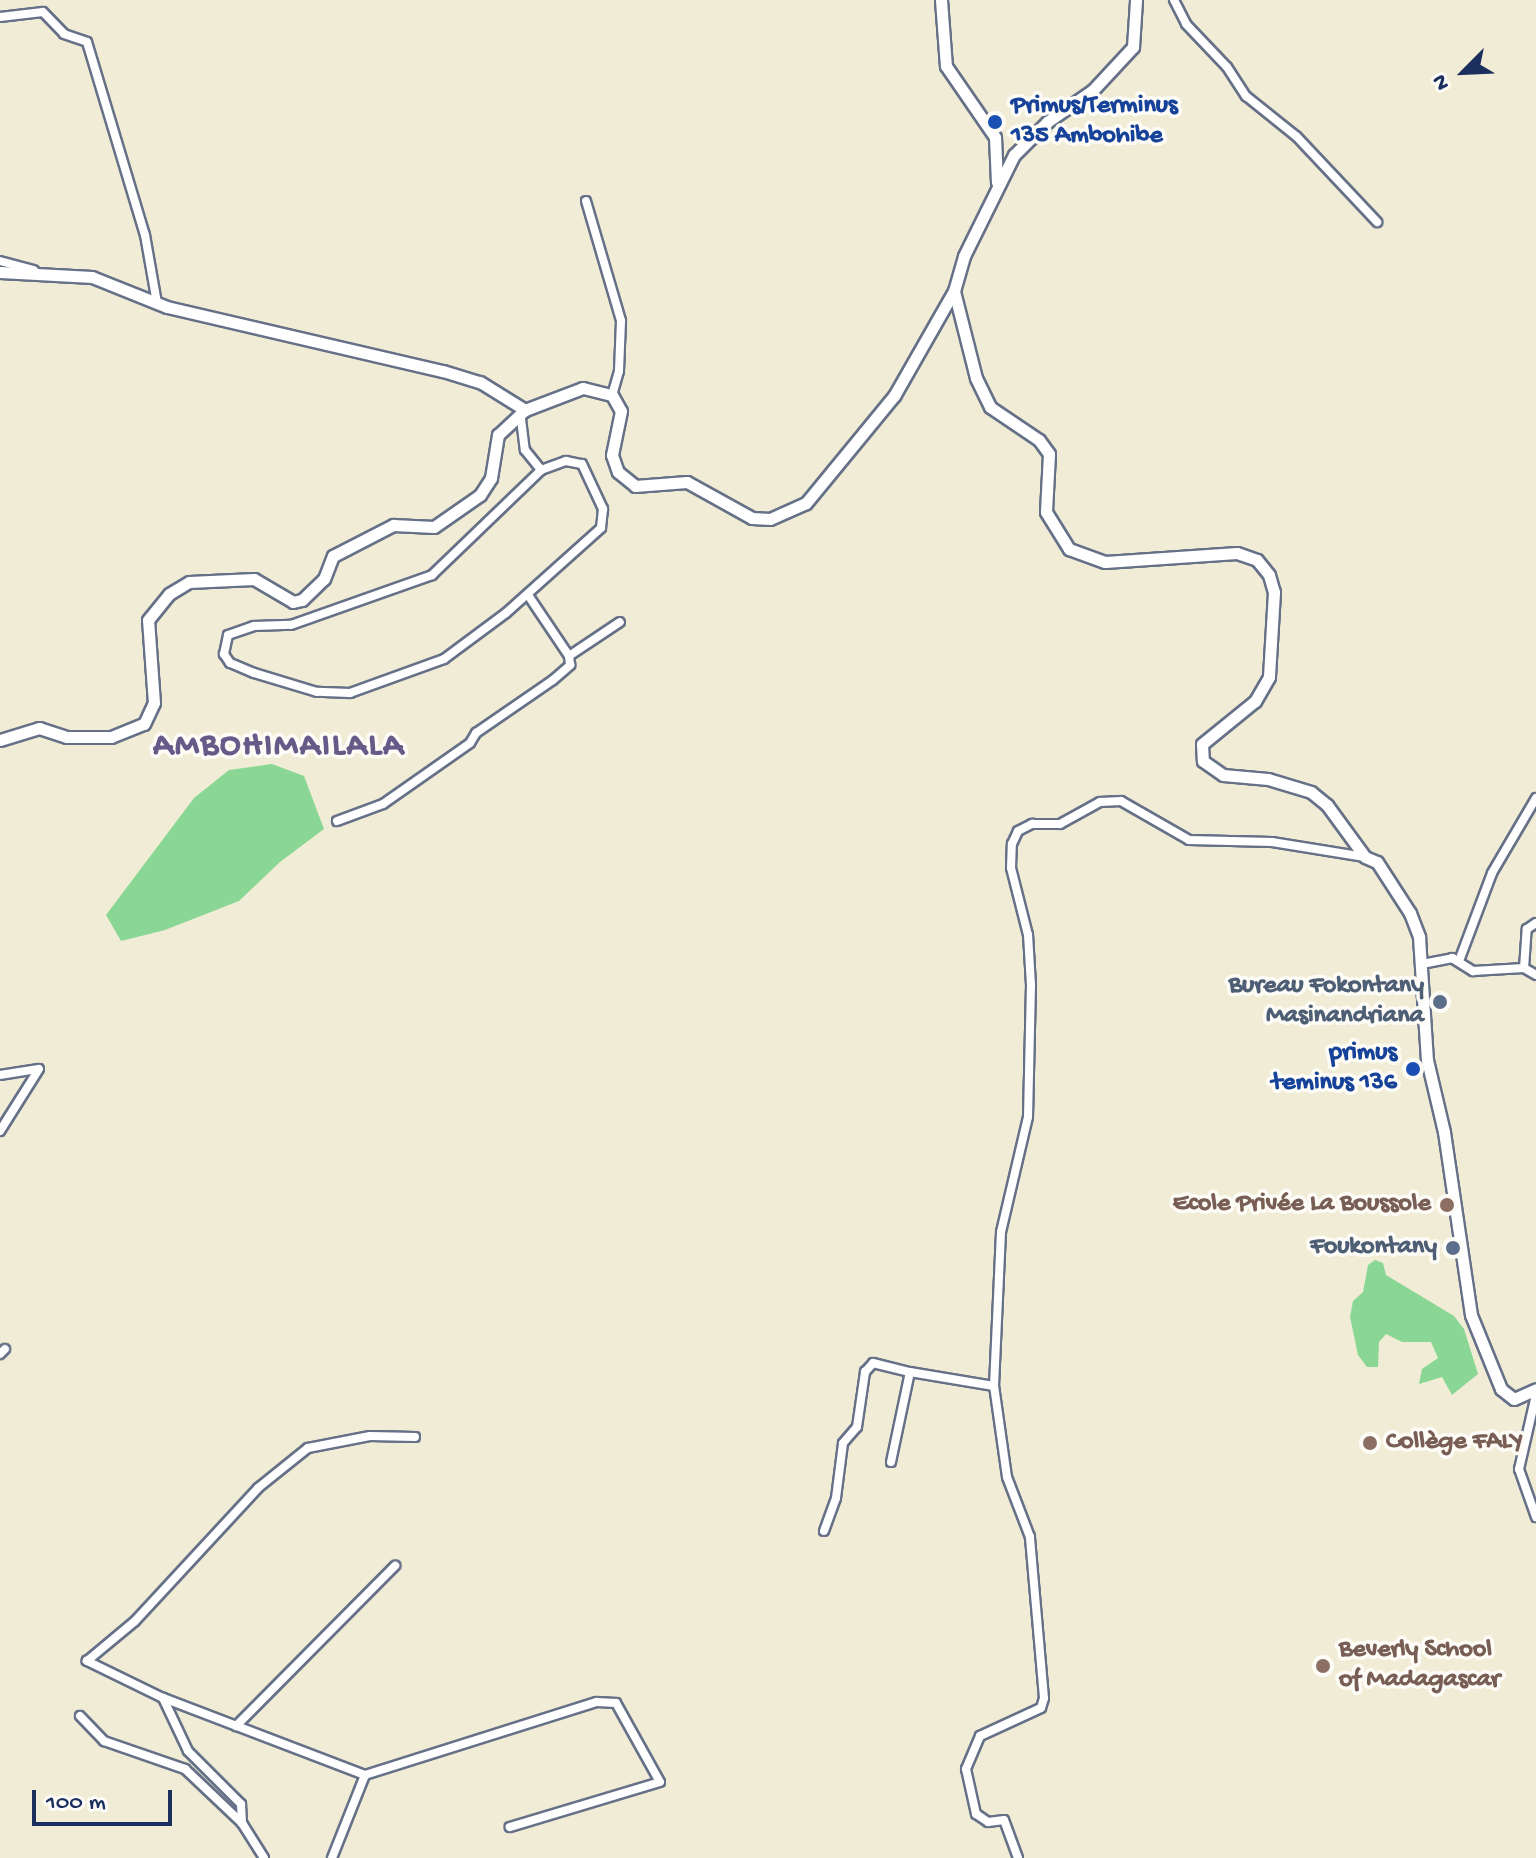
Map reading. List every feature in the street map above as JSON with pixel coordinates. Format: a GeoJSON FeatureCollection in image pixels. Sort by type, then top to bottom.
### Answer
{"type":"FeatureCollection","features":[{"type":"Feature","properties":{"kind":"street"},"geometry":{"type":"LineString","coordinates":[[941,0],[946,66],[997,143],[996,188]]}},
{"type":"Feature","properties":{"kind":"street"},"geometry":{"type":"LineString","coordinates":[[586,201],[621,321],[619,371],[612,395],[621,411],[612,455],[625,481],[650,488],[687,482],[752,518],[770,519],[806,503],[824,487],[894,396],[954,291],[996,188],[1034,133],[1093,90],[1125,58],[1137,36],[1136,0]]}},
{"type":"Feature","properties":{"kind":"street"},"geometry":{"type":"LineString","coordinates":[[1174,0],[1186,24],[1227,67],[1246,96],[1297,137],[1377,222]]}},
{"type":"Feature","properties":{"kind":"street"},"geometry":{"type":"LineString","coordinates":[[0,17],[43,12],[64,34],[87,42],[145,235],[157,303]]}},
{"type":"Feature","properties":{"kind":"street"},"geometry":{"type":"LineString","coordinates":[[0,261],[37,271]]}},
{"type":"Feature","properties":{"kind":"street"},"geometry":{"type":"LineString","coordinates":[[0,272],[37,271],[92,277],[157,303],[443,371],[480,382],[523,414]]}},
{"type":"Feature","properties":{"kind":"street"},"geometry":{"type":"LineString","coordinates":[[954,291],[976,378],[990,407],[1039,440],[1049,454],[1046,512],[1069,549],[1105,562],[1224,551],[1248,555],[1264,566],[1274,592],[1269,677],[1255,701],[1202,744],[1203,761],[1223,775],[1268,779],[1311,792],[1327,805],[1365,857]]}},
{"type":"Feature","properties":{"kind":"street"},"geometry":{"type":"LineString","coordinates":[[0,740],[39,728],[67,737],[111,737],[144,724],[154,703],[148,620],[169,594],[189,582],[254,579],[293,602],[302,600],[324,579],[333,556],[393,525],[434,527],[480,495],[491,478],[498,435],[523,414],[583,388],[612,395]]}},
{"type":"Feature","properties":{"kind":"street"},"geometry":{"type":"LineString","coordinates":[[523,414],[525,450],[541,470]]}},
{"type":"Feature","properties":{"kind":"street"},"geometry":{"type":"LineString","coordinates":[[566,461],[582,464],[603,509],[601,528],[528,595],[444,659],[350,693],[317,692],[254,673],[230,663],[224,654],[228,635],[254,626],[291,625],[432,575],[541,470],[566,461]]}},
{"type":"Feature","properties":{"kind":"street"},"geometry":{"type":"LineString","coordinates":[[337,821],[383,804],[470,743],[476,733],[570,665],[569,656],[528,595]]}},
{"type":"Feature","properties":{"kind":"street"},"geometry":{"type":"LineString","coordinates":[[569,656],[620,622]]}},
{"type":"Feature","properties":{"kind":"street"},"geometry":{"type":"LineString","coordinates":[[1459,961],[1492,873],[1536,798]]}},
{"type":"Feature","properties":{"kind":"street"},"geometry":{"type":"LineString","coordinates":[[1018,1858],[1004,1820],[988,1822],[976,1814],[966,1769],[980,1736],[1041,1708],[1044,1698],[1030,1537],[1007,1477],[994,1386],[1001,1232],[1028,1117],[1031,985],[1028,935],[1011,868],[1018,831],[1032,824],[1060,824],[1100,802],[1121,801],[1189,840],[1272,842],[1365,857],[1377,862],[1410,913],[1422,964],[1427,1060],[1444,1132],[1471,1315],[1501,1389],[1514,1399],[1536,1392]]}},
{"type":"Feature","properties":{"kind":"street"},"geometry":{"type":"LineString","coordinates":[[1524,968],[1527,929],[1536,923]]}},
{"type":"Feature","properties":{"kind":"street"},"geometry":{"type":"LineString","coordinates":[[1422,964],[1459,961],[1473,971],[1524,968],[1536,975]]}},
{"type":"Feature","properties":{"kind":"street"},"geometry":{"type":"LineString","coordinates":[[0,1075],[39,1069],[0,1131]]}},
{"type":"Feature","properties":{"kind":"street"},"geometry":{"type":"LineString","coordinates":[[824,1531],[836,1498],[843,1443],[857,1427],[865,1372],[873,1363],[994,1386]]}},
{"type":"Feature","properties":{"kind":"street"},"geometry":{"type":"LineString","coordinates":[[891,1462],[910,1372]]}},
{"type":"Feature","properties":{"kind":"street"},"geometry":{"type":"LineString","coordinates":[[1536,1392],[1519,1469],[1536,1517]]}},
{"type":"Feature","properties":{"kind":"street"},"geometry":{"type":"LineString","coordinates":[[415,1437],[370,1436],[308,1448],[258,1488],[135,1621],[87,1661],[163,1698],[365,1775],[597,1702],[616,1703],[660,1782],[510,1827]]}},
{"type":"Feature","properties":{"kind":"street"},"geometry":{"type":"LineString","coordinates":[[236,1726],[395,1566]]}},
{"type":"Feature","properties":{"kind":"street"},"geometry":{"type":"LineString","coordinates":[[163,1698],[188,1751],[241,1804],[242,1823]]}},
{"type":"Feature","properties":{"kind":"street"},"geometry":{"type":"LineString","coordinates":[[80,1716],[104,1741],[185,1769],[242,1823],[264,1858]]}},
{"type":"Feature","properties":{"kind":"street"},"geometry":{"type":"LineString","coordinates":[[332,1858],[365,1775]]}},
{"type":"Feature","properties":{"kind":"green space"},"geometry":{"type":"Polygon","coordinates":[[[272,764],[304,776],[324,829],[280,862],[239,901],[165,930],[121,941],[106,915],[194,798],[229,770],[272,764]]]}},
{"type":"Feature","properties":{"kind":"green space"},"geometry":{"type":"Polygon","coordinates":[[[1375,1260],[1383,1263],[1386,1275],[1454,1316],[1464,1329],[1478,1374],[1452,1395],[1442,1377],[1419,1384],[1422,1369],[1438,1358],[1431,1342],[1402,1342],[1386,1334],[1379,1342],[1378,1367],[1367,1367],[1358,1355],[1350,1317],[1353,1301],[1363,1292],[1368,1265],[1375,1260]]]}},
{"type":"Feature","properties":{"kind":"place","name":"Primus/Terminus 135 Ambohibe"},"geometry":{"type":"Point","coordinates":[995,122]}},
{"type":"Feature","properties":{"kind":"place","name":"Bureau Fokontany Masinandriana"},"geometry":{"type":"Point","coordinates":[1440,1002]}},
{"type":"Feature","properties":{"kind":"place","name":"primus teminus 136"},"geometry":{"type":"Point","coordinates":[1413,1069]}},
{"type":"Feature","properties":{"kind":"place","name":"Ecole Privée La Boussole"},"geometry":{"type":"Point","coordinates":[1447,1205]}},
{"type":"Feature","properties":{"kind":"place","name":"Foukontany"},"geometry":{"type":"Point","coordinates":[1453,1248]}},
{"type":"Feature","properties":{"kind":"place","name":"Collège FALY"},"geometry":{"type":"Point","coordinates":[1370,1443]}},
{"type":"Feature","properties":{"kind":"place","name":"Beverly School of Madagascar"},"geometry":{"type":"Point","coordinates":[1323,1666]}},
{"type":"Feature","properties":{"kind":"district","name":"AMBOHIMAILALA"},"geometry":{"type":"Point","coordinates":[279,748]}}]}
